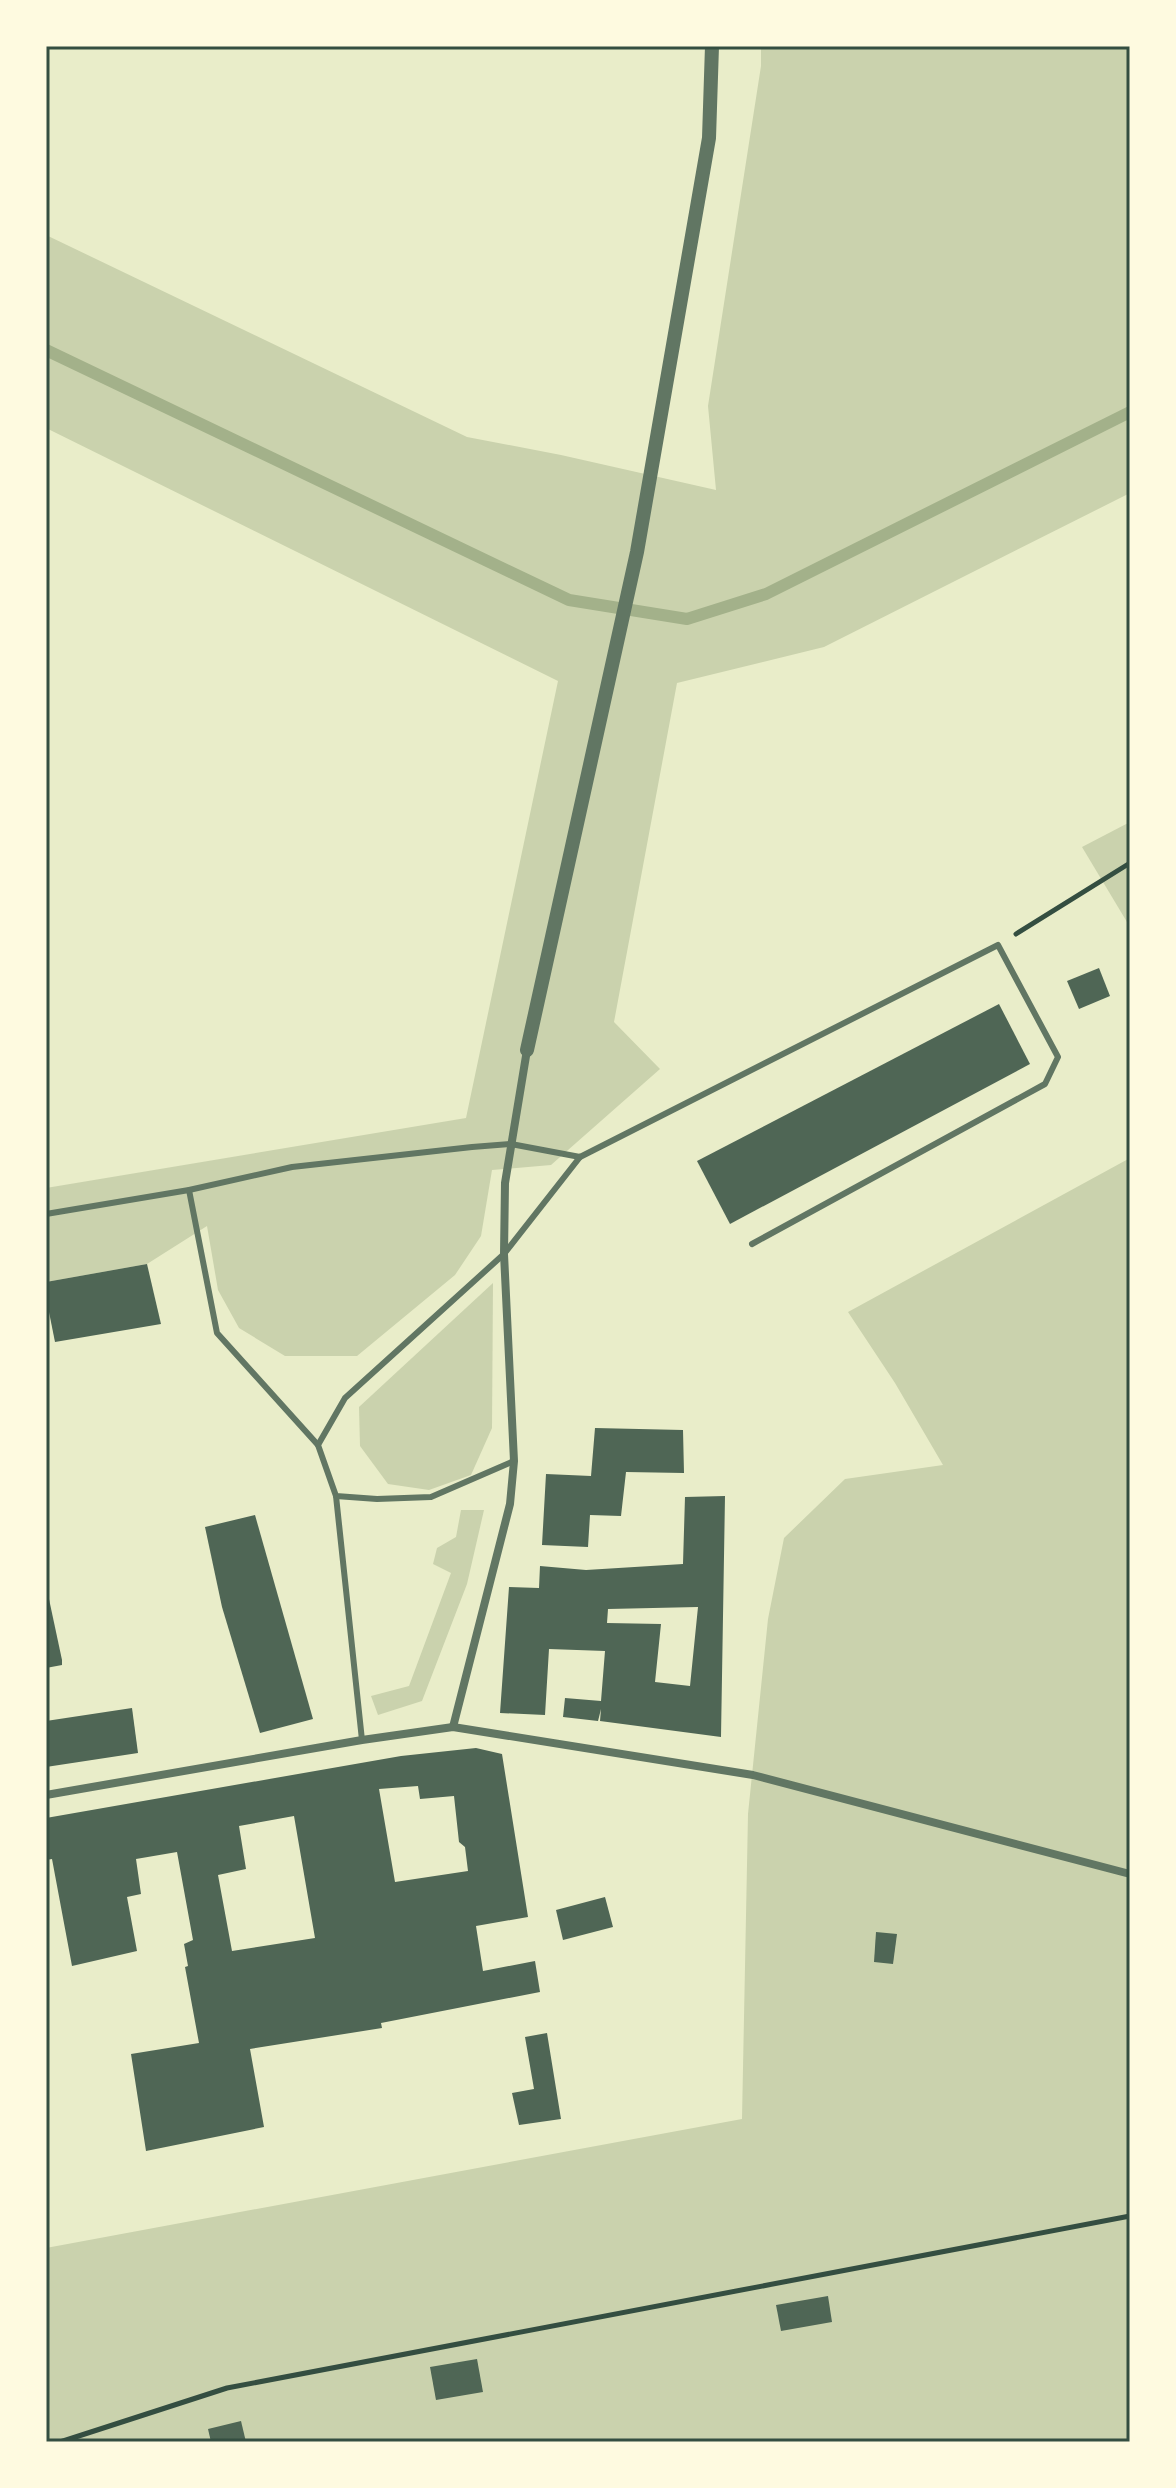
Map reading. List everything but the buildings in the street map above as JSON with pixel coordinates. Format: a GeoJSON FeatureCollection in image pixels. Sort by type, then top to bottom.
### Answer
{"type":"FeatureCollection","features":[{"type":"Feature","properties":{"kind":"street"},"geometry":{"type":"LineString","coordinates":[[453,1727],[510,1504],[514,1461],[504,1226],[505,1183],[511,1144],[552,928],[637,552],[709,138],[712,46]]}},
{"type":"Feature","properties":{"kind":"street"},"geometry":{"type":"LineString","coordinates":[[46,1795],[453,1727],[753,1775],[1130,1874]]}},
{"type":"Feature","properties":{"kind":"lane"},"geometry":{"type":"LineString","coordinates":[[318,1445],[345,1398],[504,1254],[580,1157],[998,945],[1058,1057],[1045,1084],[752,1244]]}},
{"type":"Feature","properties":{"kind":"lane"},"geometry":{"type":"LineString","coordinates":[[46,1214],[189,1190],[292,1167],[511,1144],[580,1157]]}},
{"type":"Feature","properties":{"kind":"lane"},"geometry":{"type":"LineString","coordinates":[[189,1190],[217,1333],[318,1445],[336,1496],[362,1740]]}},
{"type":"Feature","properties":{"kind":"lane"},"geometry":{"type":"LineString","coordinates":[[336,1496],[377,1499],[431,1497],[514,1461]]}},
{"type":"Feature","properties":{"kind":"path"},"geometry":{"type":"LineString","coordinates":[[998,945],[1130,863]]}},
{"type":"Feature","properties":{"kind":"path"},"geometry":{"type":"LineString","coordinates":[[60,2442],[227,2388],[1130,2216]]}},
{"type":"Feature","properties":{"kind":"green space"},"geometry":{"type":"Polygon","coordinates":[[[761,46],[1130,46],[1130,493],[824,647],[677,683],[614,1022],[660,1069],[551,1165],[492,1170],[481,1236],[455,1275],[357,1356],[285,1356],[239,1328],[218,1290],[207,1226],[147,1264],[46,1282],[46,1188],[466,1118],[558,681],[46,428],[46,235],[467,437],[716,490],[708,406],[761,66],[761,46]]]}},
{"type":"Feature","properties":{"kind":"green space"},"geometry":{"type":"Polygon","coordinates":[[[1130,822],[1130,927],[1082,847],[1130,822]]]}},
{"type":"Feature","properties":{"kind":"green space"},"geometry":{"type":"Polygon","coordinates":[[[1130,1158],[1130,2442],[46,2442],[46,2248],[742,2119],[748,1814],[768,1619],[784,1538],[845,1479],[943,1465],[895,1383],[848,1312],[1130,1158]]]}},
{"type":"Feature","properties":{"kind":"green space"},"geometry":{"type":"Polygon","coordinates":[[[493,1283],[492,1428],[471,1475],[429,1490],[388,1484],[360,1446],[359,1407],[493,1283]]]}},
{"type":"Feature","properties":{"kind":"green space"},"geometry":{"type":"Polygon","coordinates":[[[461,1510],[484,1510],[467,1584],[422,1701],[378,1715],[371,1696],[409,1686],[451,1573],[433,1564],[437,1548],[456,1537],[461,1510]]]}},
{"type":"Feature","properties":{"kind":"waterway"},"geometry":{"type":"LineString","coordinates":[[46,350],[569,600],[687,619],[766,594],[1130,412]]}}]}
